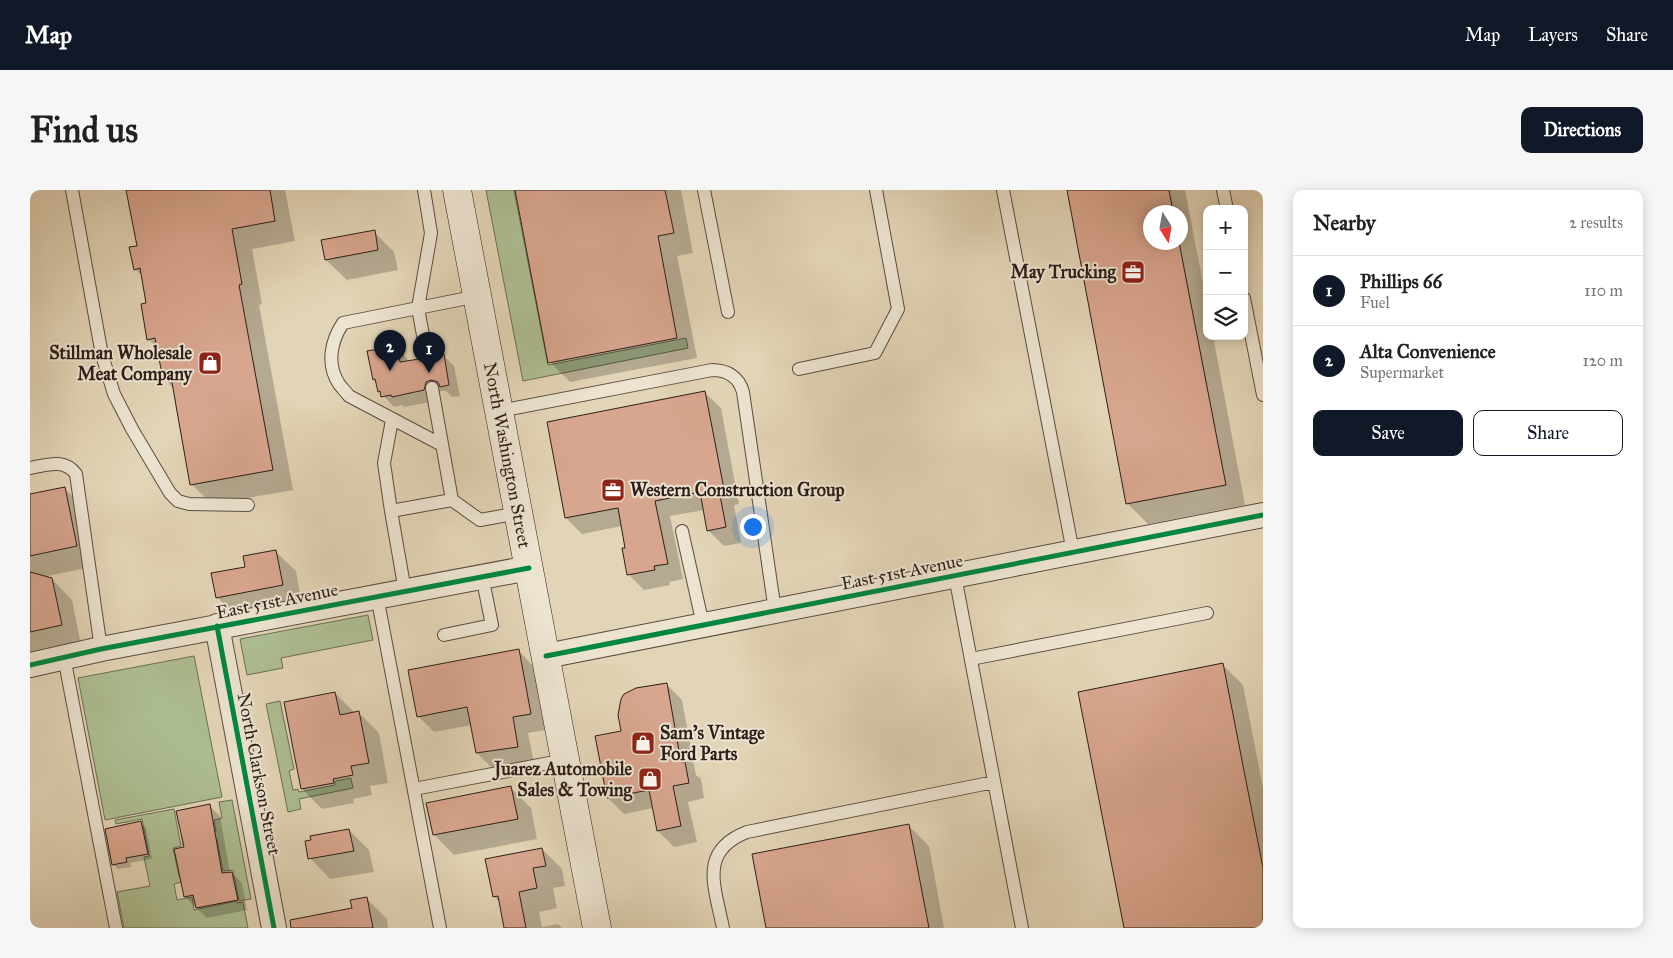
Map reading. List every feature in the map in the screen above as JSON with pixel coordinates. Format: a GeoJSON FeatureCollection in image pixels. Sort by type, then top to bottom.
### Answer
{"type":"FeatureCollection","features":[{"type":"Feature","properties":{"kind":"main road","name":"North Washington Street"},"geometry":{"type":"LineString","coordinates":[[458,190],[597,928]]}},
{"type":"Feature","properties":{"kind":"street","name":"East 51st Avenue"},"geometry":{"type":"LineString","coordinates":[[546,656],[1263,515]]}},
{"type":"Feature","properties":{"kind":"street","name":"East 51st Avenue"},"geometry":{"type":"LineString","coordinates":[[30,665],[101,648],[529,568]]}},
{"type":"Feature","properties":{"kind":"street","name":"North Clarkson Street"},"geometry":{"type":"LineString","coordinates":[[217,626],[274,928]]}},
{"type":"Feature","properties":{"kind":"lane"},"geometry":{"type":"LineString","coordinates":[[72,190],[102,355],[114,394],[132,429],[170,493],[178,501],[189,504],[248,505]]}},
{"type":"Feature","properties":{"kind":"lane"},"geometry":{"type":"LineString","coordinates":[[424,190],[431,233],[418,308],[427,357]]}},
{"type":"Feature","properties":{"kind":"lane"},"geometry":{"type":"LineString","coordinates":[[704,190],[728,312]]}},
{"type":"Feature","properties":{"kind":"lane"},"geometry":{"type":"LineString","coordinates":[[799,369],[876,354],[898,309],[876,190]]}},
{"type":"Feature","properties":{"kind":"lane"},"geometry":{"type":"LineString","coordinates":[[1003,190],[1073,552]]}},
{"type":"Feature","properties":{"kind":"lane"},"geometry":{"type":"LineString","coordinates":[[1223,190],[1226,205]]}},
{"type":"Feature","properties":{"kind":"lane"},"geometry":{"type":"LineString","coordinates":[[442,445],[349,396],[338,383],[332,367],[333,341],[343,322],[478,296]]}},
{"type":"Feature","properties":{"kind":"lane"},"geometry":{"type":"LineString","coordinates":[[1248,318],[1262,389]]}},
{"type":"Feature","properties":{"kind":"lane"},"geometry":{"type":"LineString","coordinates":[[499,411],[712,370],[723,371],[732,375],[739,383],[743,392],[775,611]]}},
{"type":"Feature","properties":{"kind":"lane"},"geometry":{"type":"LineString","coordinates":[[432,388],[452,500],[480,520],[519,513]]}},
{"type":"Feature","properties":{"kind":"lane"},"geometry":{"type":"LineString","coordinates":[[392,420],[384,463],[405,591]]}},
{"type":"Feature","properties":{"kind":"lane"},"geometry":{"type":"LineString","coordinates":[[30,468],[60,463],[70,467],[76,474],[101,648]]}},
{"type":"Feature","properties":{"kind":"lane"},"geometry":{"type":"LineString","coordinates":[[391,512],[452,500]]}},
{"type":"Feature","properties":{"kind":"lane"},"geometry":{"type":"LineString","coordinates":[[682,530],[703,625]]}},
{"type":"Feature","properties":{"kind":"lane"},"geometry":{"type":"LineString","coordinates":[[444,635],[492,626],[482,576]]}},
{"type":"Feature","properties":{"kind":"lane"},"geometry":{"type":"LineString","coordinates":[[955,576],[1022,928]]}},
{"type":"Feature","properties":{"kind":"lane"},"geometry":{"type":"LineString","coordinates":[[377,596],[440,928]]}},
{"type":"Feature","properties":{"kind":"lane"},"geometry":{"type":"LineString","coordinates":[[971,659],[1207,613]]}},
{"type":"Feature","properties":{"kind":"lane"},"geometry":{"type":"LineString","coordinates":[[64,657],[116,928]]}},
{"type":"Feature","properties":{"kind":"lane"},"geometry":{"type":"LineString","coordinates":[[414,789],[565,760]]}},
{"type":"Feature","properties":{"kind":"lane"},"geometry":{"type":"LineString","coordinates":[[723,928],[712,875],[715,860],[722,847],[733,837],[747,832],[994,782]]}},
{"type":"Feature","properties":{"kind":"green space"},"geometry":{"type":"Polygon","coordinates":[[[486,190],[514,190],[548,365],[686,338],[688,348],[523,381],[486,190]]]}},
{"type":"Feature","properties":{"kind":"green space"},"geometry":{"type":"Polygon","coordinates":[[[368,615],[373,640],[281,658],[283,668],[247,675],[240,639],[368,615]]]}},
{"type":"Feature","properties":{"kind":"green space"},"geometry":{"type":"Polygon","coordinates":[[[194,656],[222,797],[105,820],[78,678],[194,656]]]}},
{"type":"Feature","properties":{"kind":"green space"},"geometry":{"type":"Polygon","coordinates":[[[280,701],[294,769],[289,771],[293,790],[298,789],[299,792],[335,785],[335,781],[351,778],[353,788],[299,799],[301,809],[288,812],[266,704],[280,701]]]}},
{"type":"Feature","properties":{"kind":"green space"},"geometry":{"type":"Polygon","coordinates":[[[232,800],[251,899],[239,901],[233,870],[223,871],[217,839],[183,845],[182,838],[216,831],[214,820],[222,818],[219,802],[232,800]]]}},
{"type":"Feature","properties":{"kind":"green space"},"geometry":{"type":"Polygon","coordinates":[[[174,809],[181,846],[173,848],[182,882],[174,884],[177,900],[192,897],[194,910],[237,901],[237,903],[243,902],[248,928],[124,928],[117,892],[150,886],[144,857],[149,856],[142,819],[116,824],[115,820],[174,809]]]}},
{"type":"Feature","properties":{"kind":"building"},"geometry":{"type":"Polygon","coordinates":[[[126,190],[270,190],[275,221],[232,229],[242,284],[239,285],[273,470],[190,485],[171,377],[163,379],[155,338],[147,340],[141,304],[146,303],[140,268],[134,270],[129,247],[137,246],[126,190]]]}},
{"type":"Feature","properties":{"kind":"building"},"geometry":{"type":"Polygon","coordinates":[[[515,190],[665,190],[674,233],[658,236],[677,338],[548,363],[515,190]]]}},
{"type":"Feature","properties":{"kind":"building"},"geometry":{"type":"Polygon","coordinates":[[[1067,190],[1169,190],[1172,205],[1143,205],[1143,250],[1181,250],[1226,485],[1126,504],[1067,190]]]}},
{"type":"Feature","properties":{"kind":"building"},"geometry":{"type":"Polygon","coordinates":[[[375,230],[378,250],[325,260],[321,240],[375,230]]]}},
{"type":"Feature","properties":{"kind":"building"},"geometry":{"type":"Polygon","coordinates":[[[397,346],[400,362],[419,359],[424,364],[429,365],[435,356],[444,354],[449,385],[440,387],[438,382],[431,380],[426,382],[424,390],[392,397],[391,395],[381,397],[375,379],[373,380],[367,351],[397,346]]]}},
{"type":"Feature","properties":{"kind":"building"},"geometry":{"type":"Polygon","coordinates":[[[705,391],[724,489],[719,490],[726,527],[707,531],[700,492],[655,501],[668,564],[654,566],[655,570],[627,575],[622,548],[625,548],[618,508],[565,518],[547,422],[705,391]]]}},
{"type":"Feature","properties":{"kind":"building"},"geometry":{"type":"Polygon","coordinates":[[[65,487],[77,546],[30,556],[30,494],[65,487]]]}},
{"type":"Feature","properties":{"kind":"building"},"geometry":{"type":"Polygon","coordinates":[[[276,550],[283,585],[216,598],[211,573],[245,567],[243,556],[276,550]]]}},
{"type":"Feature","properties":{"kind":"building"},"geometry":{"type":"Polygon","coordinates":[[[30,572],[52,578],[62,625],[30,632],[30,572]]]}},
{"type":"Feature","properties":{"kind":"building"},"geometry":{"type":"Polygon","coordinates":[[[519,649],[531,714],[513,717],[518,747],[476,753],[467,707],[417,717],[408,670],[519,649]]]}},
{"type":"Feature","properties":{"kind":"building"},"geometry":{"type":"Polygon","coordinates":[[[1223,663],[1263,868],[1263,928],[1124,928],[1078,692],[1223,663]]]}},
{"type":"Feature","properties":{"kind":"building"},"geometry":{"type":"Polygon","coordinates":[[[667,683],[681,762],[685,762],[689,783],[673,786],[681,826],[657,831],[649,790],[607,798],[595,736],[621,731],[618,715],[621,699],[624,694],[636,688],[667,683]]]}},
{"type":"Feature","properties":{"kind":"building"},"geometry":{"type":"Polygon","coordinates":[[[335,692],[340,715],[359,711],[369,763],[351,766],[353,775],[333,779],[334,783],[301,789],[284,702],[335,692]]]}},
{"type":"Feature","properties":{"kind":"building"},"geometry":{"type":"Polygon","coordinates":[[[511,786],[518,819],[433,835],[426,803],[511,786]]]}},
{"type":"Feature","properties":{"kind":"building"},"geometry":{"type":"Polygon","coordinates":[[[210,804],[222,873],[232,872],[238,900],[196,908],[193,895],[184,897],[174,849],[184,847],[176,811],[210,804]]]}},
{"type":"Feature","properties":{"kind":"building"},"geometry":{"type":"Polygon","coordinates":[[[141,821],[148,854],[126,858],[127,862],[112,865],[105,829],[141,821]]]}},
{"type":"Feature","properties":{"kind":"building"},"geometry":{"type":"Polygon","coordinates":[[[909,824],[929,928],[766,928],[752,854],[909,824]]]}},
{"type":"Feature","properties":{"kind":"building"},"geometry":{"type":"Polygon","coordinates":[[[349,829],[354,851],[308,859],[305,841],[311,840],[310,836],[349,829]]]}},
{"type":"Feature","properties":{"kind":"building"},"geometry":{"type":"Polygon","coordinates":[[[542,848],[546,866],[533,868],[537,888],[519,892],[526,928],[504,928],[498,896],[493,897],[485,859],[542,848]]]}},
{"type":"Feature","properties":{"kind":"building"},"geometry":{"type":"Polygon","coordinates":[[[367,897],[373,928],[291,928],[290,920],[352,908],[350,900],[367,897]]]}},
{"type":"Feature","properties":{"kind":"cycle path"},"geometry":{"type":"LineString","coordinates":[[546,656],[1263,515]]}},
{"type":"Feature","properties":{"kind":"cycle path"},"geometry":{"type":"LineString","coordinates":[[30,665],[101,649],[529,568]]}},
{"type":"Feature","properties":{"kind":"cycle path"},"geometry":{"type":"LineString","coordinates":[[217,626],[274,928]]}},
{"type":"Feature","properties":{"kind":"place","name":"May Trucking"},"geometry":{"type":"Point","coordinates":[1133,272]}},
{"type":"Feature","properties":{"kind":"place","name":"Stillman Wholesale Meat Company"},"geometry":{"type":"Point","coordinates":[210,363]}},
{"type":"Feature","properties":{"kind":"place","name":"Alta Convenience"},"geometry":{"type":"Point","coordinates":[390,371]}},
{"type":"Feature","properties":{"kind":"place","name":"Phillips 66"},"geometry":{"type":"Point","coordinates":[429,373]}},
{"type":"Feature","properties":{"kind":"place","name":"Western Construction Group"},"geometry":{"type":"Point","coordinates":[613,490]}},
{"type":"Feature","properties":{"kind":"place","name":"Sam's Vintage Ford Parts"},"geometry":{"type":"Point","coordinates":[643,743]}},
{"type":"Feature","properties":{"kind":"place","name":"Juarez Automobile Sales & Towing"},"geometry":{"type":"Point","coordinates":[650,779]}}]}
